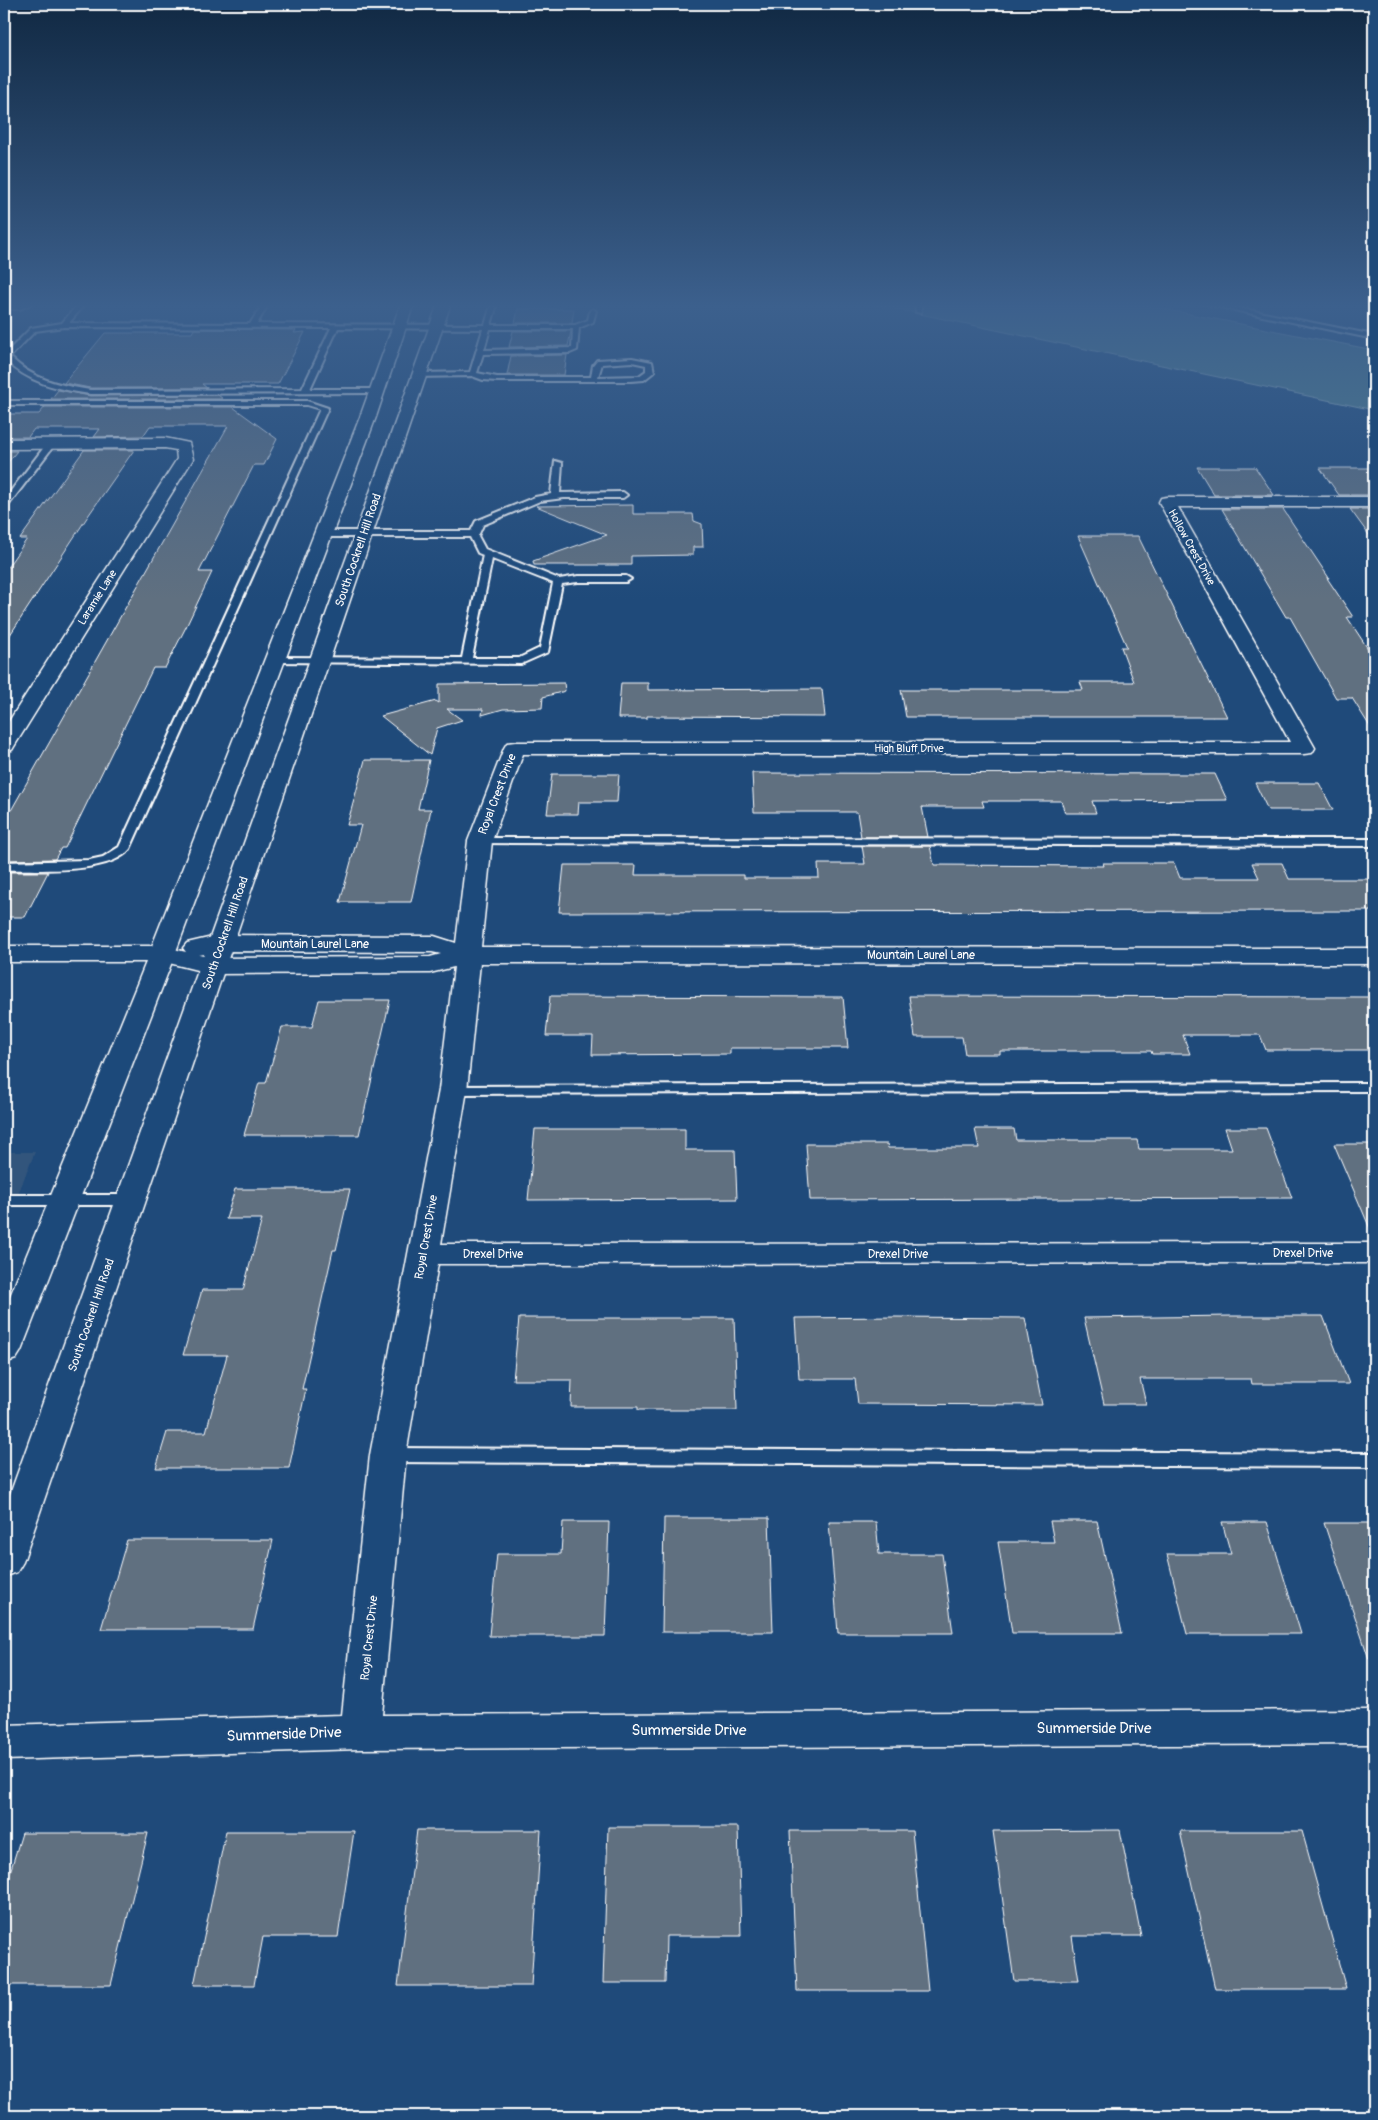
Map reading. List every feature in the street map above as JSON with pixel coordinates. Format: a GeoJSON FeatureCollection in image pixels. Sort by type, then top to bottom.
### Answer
{"type":"FeatureCollection","features":[{"type":"Feature","properties":{"kind":"street"},"geometry":{"type":"LineString","coordinates":[[4,1351],[162,954],[373,402]]}},
{"type":"Feature","properties":{"kind":"street","name":"South Cockrell Hill Road"},"geometry":{"type":"LineString","coordinates":[[4,1562],[409,402]]}},
{"type":"Feature","properties":{"kind":"street","name":"Laramie Lane"},"geometry":{"type":"LineString","coordinates":[[4,745],[185,459],[183,448],[165,443],[51,444]]}},
{"type":"Feature","properties":{"kind":"street"},"geometry":{"type":"LineString","coordinates":[[4,444],[51,444]]}},
{"type":"Feature","properties":{"kind":"street","name":"Hollow Crest Drive"},"geometry":{"type":"LineString","coordinates":[[1304,748],[1167,502],[1374,502]]}},
{"type":"Feature","properties":{"kind":"street","name":"High Bluff Drive"},"geometry":{"type":"LineString","coordinates":[[515,748],[1304,748]]}},
{"type":"Feature","properties":{"kind":"street","name":"Royal Crest Drive"},"geometry":{"type":"LineString","coordinates":[[360,1732],[388,1455],[422,1254],[453,1090],[480,841],[515,748]]}},
{"type":"Feature","properties":{"kind":"street","name":"Mountain Laurel Lane"},"geometry":{"type":"LineString","coordinates":[[4,954],[217,954],[430,964],[468,955],[1374,956]]}},
{"type":"Feature","properties":{"kind":"street","name":"Drexel Drive"},"geometry":{"type":"LineString","coordinates":[[422,1254],[1374,1253]]}},
{"type":"Feature","properties":{"kind":"street","name":"Summerside Drive"},"geometry":{"type":"LineString","coordinates":[[4,1743],[360,1732],[1374,1727]]}},
{"type":"Feature","properties":{"kind":"lane"},"geometry":{"type":"LineString","coordinates":[[4,403],[307,403],[324,408],[124,849],[106,860],[88,864],[4,866]]}},
{"type":"Feature","properties":{"kind":"lane"},"geometry":{"type":"LineString","coordinates":[[4,505],[51,444]]}},
{"type":"Feature","properties":{"kind":"lane"},"geometry":{"type":"LineString","coordinates":[[555,496],[558,463]]}},
{"type":"Feature","properties":{"kind":"lane"},"geometry":{"type":"LineString","coordinates":[[623,495],[564,495],[538,499],[479,523],[475,534],[481,551],[558,582],[578,579],[626,579]]}},
{"type":"Feature","properties":{"kind":"lane"},"geometry":{"type":"LineString","coordinates":[[323,534],[475,534]]}},
{"type":"Feature","properties":{"kind":"lane"},"geometry":{"type":"LineString","coordinates":[[467,660],[488,555]]}},
{"type":"Feature","properties":{"kind":"lane"},"geometry":{"type":"LineString","coordinates":[[274,660],[521,661],[545,650],[558,582]]}},
{"type":"Feature","properties":{"kind":"lane"},"geometry":{"type":"LineString","coordinates":[[480,841],[1374,843]]}},
{"type":"Feature","properties":{"kind":"lane"},"geometry":{"type":"LineString","coordinates":[[453,1090],[1374,1088]]}},
{"type":"Feature","properties":{"kind":"lane"},"geometry":{"type":"LineString","coordinates":[[4,1200],[131,1200]]}},
{"type":"Feature","properties":{"kind":"lane"},"geometry":{"type":"LineString","coordinates":[[388,1455],[1374,1460]]}},
{"type":"Feature","properties":{"kind":"shaded area"},"geometry":{"type":"Polygon","coordinates":[[[4,1152],[35,1152],[4,1228],[4,1152]]]}},
{"type":"Feature","properties":{"kind":"green space"},"geometry":{"type":"Polygon","coordinates":[[[1336,402],[1374,402],[1374,410],[1336,402]]]}},
{"type":"Feature","properties":{"kind":"building"},"geometry":{"type":"Polygon","coordinates":[[[45,407],[233,407],[277,439],[264,465],[254,465],[199,572],[212,572],[186,627],[165,668],[153,668],[65,848],[61,848],[55,859],[4,860],[4,823],[228,426],[150,426],[143,436],[94,437],[100,429],[34,429],[28,437],[4,437],[4,414],[39,414],[45,407]]]}},
{"type":"Feature","properties":{"kind":"building"},"geometry":{"type":"Polygon","coordinates":[[[84,450],[134,450],[4,644],[4,572],[27,539],[20,539],[84,450]]]}},
{"type":"Feature","properties":{"kind":"building"},"geometry":{"type":"Polygon","coordinates":[[[4,451],[17,451],[4,467],[4,451]]]}},
{"type":"Feature","properties":{"kind":"building"},"geometry":{"type":"Polygon","coordinates":[[[1197,467],[1255,467],[1274,495],[1214,495],[1197,467]]]}},
{"type":"Feature","properties":{"kind":"building"},"geometry":{"type":"Polygon","coordinates":[[[1320,468],[1374,468],[1374,495],[1339,495],[1320,468]]]}},
{"type":"Feature","properties":{"kind":"building"},"geometry":{"type":"Polygon","coordinates":[[[633,505],[633,514],[693,514],[694,521],[702,524],[703,547],[693,547],[693,555],[631,556],[631,565],[534,565],[533,561],[607,535],[536,506],[633,505]]]}},
{"type":"Feature","properties":{"kind":"building"},"geometry":{"type":"Polygon","coordinates":[[[1222,509],[1283,509],[1353,617],[1347,617],[1374,658],[1374,733],[1352,698],[1336,698],[1290,617],[1286,617],[1222,509]]]}},
{"type":"Feature","properties":{"kind":"building"},"geometry":{"type":"Polygon","coordinates":[[[1350,509],[1374,509],[1374,542],[1350,509]]]}},
{"type":"Feature","properties":{"kind":"building"},"geometry":{"type":"Polygon","coordinates":[[[1078,536],[1138,536],[1227,717],[906,717],[901,690],[1083,690],[1080,682],[1134,682],[1121,647],[1127,647],[1078,536]]]}},
{"type":"Feature","properties":{"kind":"building"},"geometry":{"type":"Polygon","coordinates":[[[564,683],[565,691],[543,697],[542,708],[503,709],[482,715],[483,709],[447,709],[462,720],[437,728],[430,755],[381,716],[436,701],[439,703],[439,684],[564,683]]]}},
{"type":"Feature","properties":{"kind":"building"},"geometry":{"type":"Polygon","coordinates":[[[621,683],[648,683],[648,690],[822,689],[825,717],[647,716],[647,718],[618,718],[621,683]]]}},
{"type":"Feature","properties":{"kind":"building"},"geometry":{"type":"Polygon","coordinates":[[[365,760],[429,760],[418,809],[431,809],[411,902],[340,902],[361,825],[347,825],[365,760]]]}},
{"type":"Feature","properties":{"kind":"building"},"geometry":{"type":"Polygon","coordinates":[[[752,773],[1215,774],[1227,800],[1092,801],[1096,813],[1065,813],[1061,801],[982,801],[984,807],[922,807],[928,837],[861,837],[857,812],[754,812],[752,773]]]}},
{"type":"Feature","properties":{"kind":"building"},"geometry":{"type":"Polygon","coordinates":[[[552,774],[619,774],[617,802],[579,802],[578,814],[547,814],[552,774]]]}},
{"type":"Feature","properties":{"kind":"building"},"geometry":{"type":"Polygon","coordinates":[[[1255,783],[1319,783],[1333,810],[1268,810],[1255,783]]]}},
{"type":"Feature","properties":{"kind":"building"},"geometry":{"type":"Polygon","coordinates":[[[862,846],[930,846],[934,865],[1104,866],[1103,863],[1174,863],[1180,878],[1259,878],[1252,863],[1282,863],[1289,879],[1374,879],[1374,911],[559,912],[564,865],[636,865],[635,875],[744,875],[744,878],[819,878],[818,864],[865,864],[862,846]]]}},
{"type":"Feature","properties":{"kind":"building"},"geometry":{"type":"Polygon","coordinates":[[[4,872],[48,872],[25,917],[4,917],[4,872]]]}},
{"type":"Feature","properties":{"kind":"building"},"geometry":{"type":"Polygon","coordinates":[[[550,996],[843,997],[848,1048],[730,1048],[730,1054],[592,1055],[593,1036],[546,1036],[550,996]]]}},
{"type":"Feature","properties":{"kind":"building"},"geometry":{"type":"Polygon","coordinates":[[[909,996],[1374,997],[1374,1050],[1266,1050],[1260,1035],[1183,1035],[1190,1054],[1152,1054],[1151,1051],[1000,1051],[1000,1054],[965,1054],[962,1037],[915,1037],[909,996]]]}},
{"type":"Feature","properties":{"kind":"building"},"geometry":{"type":"Polygon","coordinates":[[[319,1000],[390,1000],[359,1135],[244,1135],[259,1083],[266,1083],[282,1027],[312,1027],[319,1000]]]}},
{"type":"Feature","properties":{"kind":"building"},"geometry":{"type":"Polygon","coordinates":[[[1225,1128],[1266,1128],[1292,1198],[810,1200],[806,1144],[887,1144],[888,1148],[979,1148],[975,1129],[1014,1129],[1016,1140],[1137,1140],[1139,1149],[1232,1149],[1225,1128]]]}},
{"type":"Feature","properties":{"kind":"building"},"geometry":{"type":"Polygon","coordinates":[[[535,1129],[685,1129],[685,1150],[735,1150],[737,1199],[528,1200],[535,1129]]]}},
{"type":"Feature","properties":{"kind":"building"},"geometry":{"type":"Polygon","coordinates":[[[1334,1144],[1374,1144],[1374,1238],[1334,1144]]]}},
{"type":"Feature","properties":{"kind":"building"},"geometry":{"type":"Polygon","coordinates":[[[235,1189],[350,1189],[336,1250],[333,1250],[302,1389],[306,1389],[289,1468],[156,1468],[167,1432],[206,1432],[227,1355],[183,1355],[202,1290],[243,1290],[262,1219],[226,1219],[235,1189]]]}},
{"type":"Feature","properties":{"kind":"building"},"geometry":{"type":"Polygon","coordinates":[[[1323,1316],[1349,1384],[1252,1384],[1251,1379],[1140,1379],[1146,1404],[1104,1404],[1084,1318],[1323,1316]]]}},
{"type":"Feature","properties":{"kind":"building"},"geometry":{"type":"Polygon","coordinates":[[[519,1318],[734,1318],[737,1410],[638,1410],[638,1407],[571,1407],[572,1380],[513,1380],[519,1318]]]}},
{"type":"Feature","properties":{"kind":"building"},"geometry":{"type":"Polygon","coordinates":[[[795,1318],[1025,1318],[1042,1405],[858,1404],[855,1379],[799,1379],[795,1318]]]}},
{"type":"Feature","properties":{"kind":"building"},"geometry":{"type":"Polygon","coordinates":[[[664,1518],[769,1518],[773,1632],[662,1632],[664,1518]]]}},
{"type":"Feature","properties":{"kind":"building"},"geometry":{"type":"Polygon","coordinates":[[[1050,1521],[1097,1521],[1122,1633],[1012,1633],[998,1542],[1054,1542],[1050,1521]]]}},
{"type":"Feature","properties":{"kind":"building"},"geometry":{"type":"Polygon","coordinates":[[[563,1522],[609,1522],[605,1636],[489,1636],[497,1554],[561,1554],[563,1522]]]}},
{"type":"Feature","properties":{"kind":"building"},"geometry":{"type":"Polygon","coordinates":[[[829,1522],[876,1522],[879,1554],[942,1554],[953,1633],[838,1633],[829,1522]]]}},
{"type":"Feature","properties":{"kind":"building"},"geometry":{"type":"Polygon","coordinates":[[[1222,1522],[1267,1522],[1301,1634],[1187,1634],[1167,1554],[1231,1554],[1222,1522]]]}},
{"type":"Feature","properties":{"kind":"building"},"geometry":{"type":"Polygon","coordinates":[[[1324,1523],[1374,1523],[1374,1658],[1369,1659],[1324,1523]]]}},
{"type":"Feature","properties":{"kind":"building"},"geometry":{"type":"Polygon","coordinates":[[[127,1540],[273,1540],[253,1629],[101,1629],[127,1540]]]}},
{"type":"Feature","properties":{"kind":"building"},"geometry":{"type":"Polygon","coordinates":[[[608,1827],[738,1827],[741,1936],[666,1936],[665,1983],[603,1983],[608,1827]]]}},
{"type":"Feature","properties":{"kind":"building"},"geometry":{"type":"Polygon","coordinates":[[[417,1830],[541,1830],[531,1986],[398,1986],[417,1830]]]}},
{"type":"Feature","properties":{"kind":"building"},"geometry":{"type":"Polygon","coordinates":[[[1120,1830],[1141,1936],[1072,1936],[1079,1981],[1014,1981],[993,1831],[1120,1830]]]}},
{"type":"Feature","properties":{"kind":"building"},"geometry":{"type":"Polygon","coordinates":[[[226,1831],[354,1831],[338,1937],[263,1937],[254,1985],[194,1985],[226,1831]]]}},
{"type":"Feature","properties":{"kind":"building"},"geometry":{"type":"Polygon","coordinates":[[[790,1831],[912,1831],[928,1991],[797,1991],[790,1831]]]}},
{"type":"Feature","properties":{"kind":"building"},"geometry":{"type":"Polygon","coordinates":[[[1180,1831],[1302,1831],[1346,1989],[1215,1989],[1180,1831]]]}},
{"type":"Feature","properties":{"kind":"building"},"geometry":{"type":"Polygon","coordinates":[[[22,1833],[148,1833],[111,1985],[4,1985],[4,1892],[22,1833]]]}}]}
